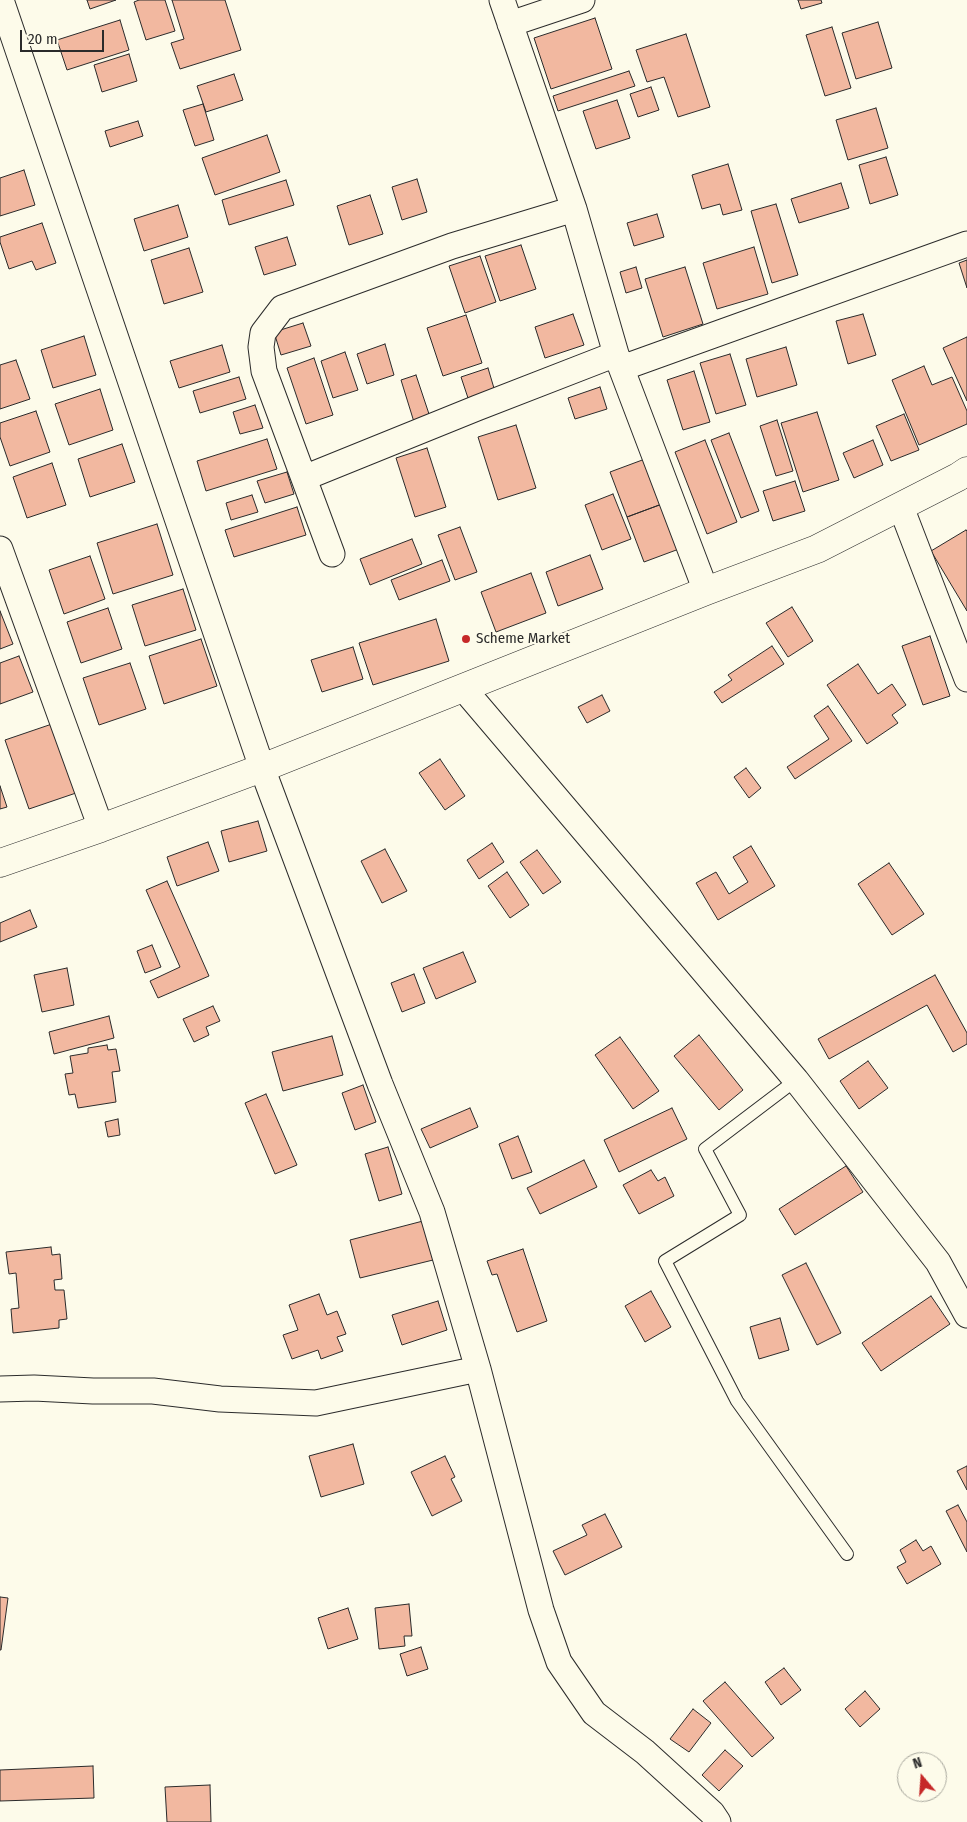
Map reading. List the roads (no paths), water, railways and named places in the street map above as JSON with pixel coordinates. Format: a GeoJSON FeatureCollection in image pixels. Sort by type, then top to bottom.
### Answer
{"type":"FeatureCollection","features":[{"type":"Feature","properties":{"kind":"main road"},"geometry":{"type":"LineString","coordinates":[[0,863],[101,828],[262,768],[706,590],[817,549],[900,507],[964,479]]}},
{"type":"Feature","properties":{"kind":"street"},"geometry":{"type":"LineString","coordinates":[[1,0],[262,768],[380,1084],[432,1212],[478,1369],[541,1610],[559,1662],[594,1713],[645,1752],[712,1813],[718,1822]]}},
{"type":"Feature","properties":{"kind":"street"},"geometry":{"type":"LineString","coordinates":[[502,0],[574,209],[619,361],[706,590]]}},
{"type":"Feature","properties":{"kind":"street"},"geometry":{"type":"LineString","coordinates":[[510,24],[582,0]]}},
{"type":"Feature","properties":{"kind":"street"},"geometry":{"type":"LineString","coordinates":[[332,554],[264,371],[261,348],[263,333],[282,308],[452,246],[574,209]]}},
{"type":"Feature","properties":{"kind":"street"},"geometry":{"type":"LineString","coordinates":[[304,478],[477,408],[967,244]]}},
{"type":"Feature","properties":{"kind":"street"},"geometry":{"type":"LineString","coordinates":[[900,507],[967,679]]}},
{"type":"Feature","properties":{"kind":"street"},"geometry":{"type":"LineString","coordinates":[[0,549],[101,828]]}},
{"type":"Feature","properties":{"kind":"street"},"geometry":{"type":"LineString","coordinates":[[463,688],[796,1080],[938,1262],[967,1316]]}},
{"type":"Feature","properties":{"kind":"street"},"geometry":{"type":"LineString","coordinates":[[0,1389],[153,1391],[220,1400],[316,1403],[478,1369]]}},
{"type":"Feature","properties":{"kind":"lane"},"geometry":{"type":"LineString","coordinates":[[796,1080],[705,1149],[740,1215],[665,1261],[736,1401],[847,1554]]}},
{"type":"Feature","properties":{"kind":"place","name":"Scheme Market"},"geometry":{"type":"Point","coordinates":[466,639]}}]}
